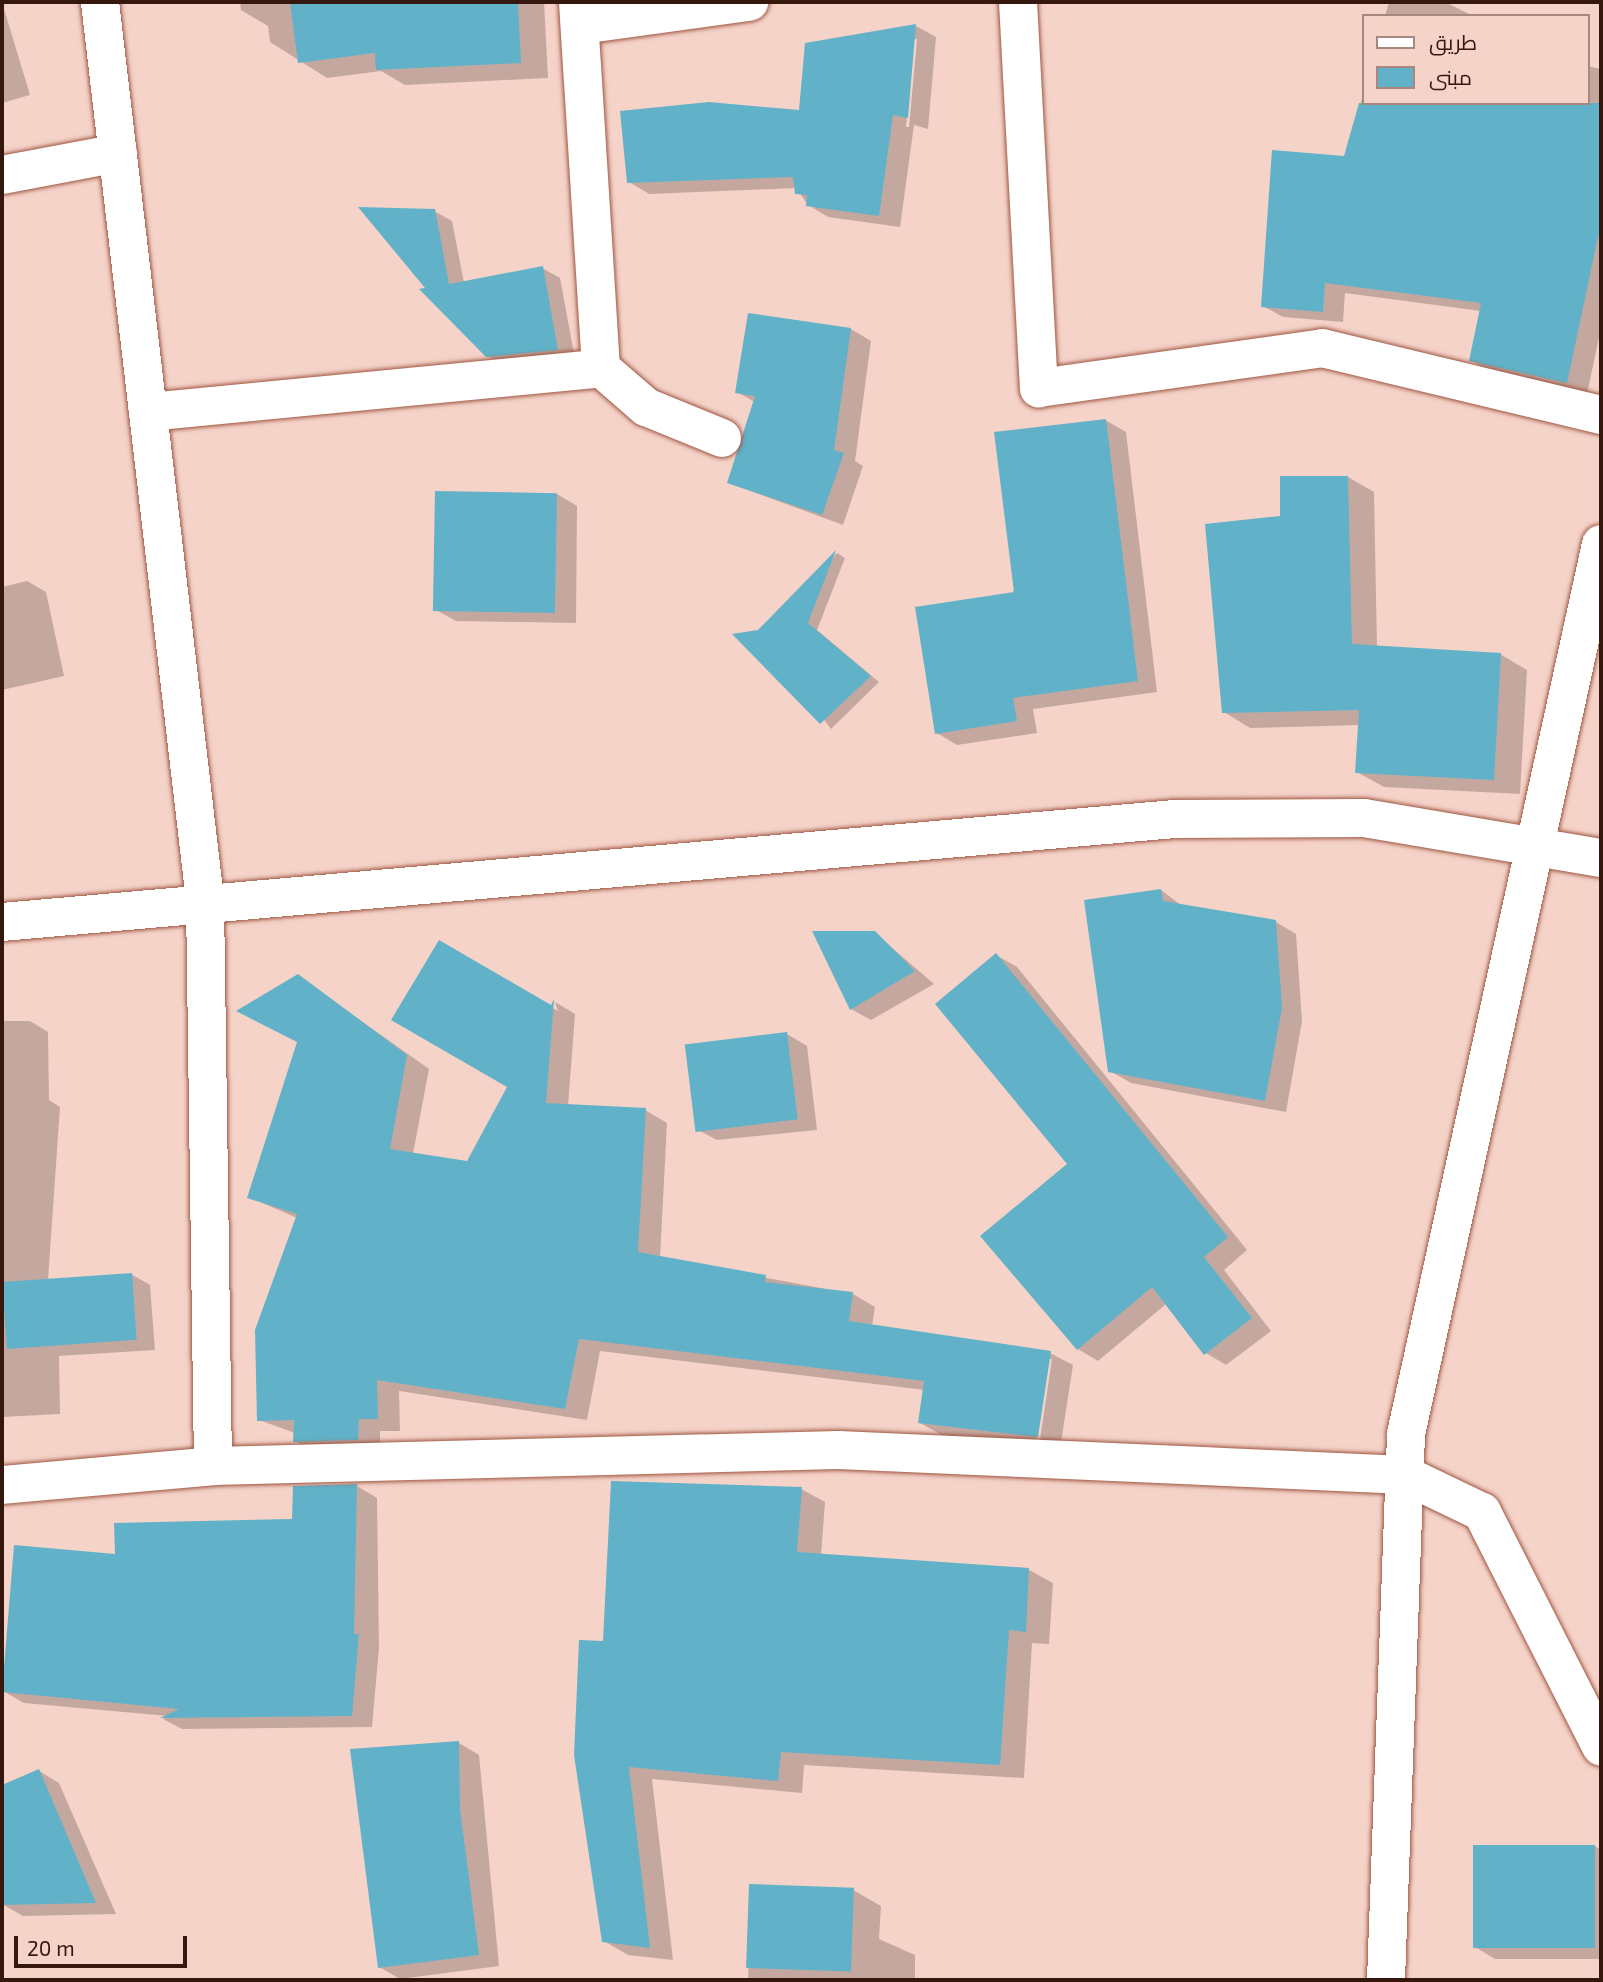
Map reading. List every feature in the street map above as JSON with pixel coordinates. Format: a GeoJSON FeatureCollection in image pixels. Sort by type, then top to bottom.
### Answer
{"type":"FeatureCollection","features":[{"type":"Feature","properties":{"kind":"street"},"geometry":{"type":"LineString","coordinates":[[100,2],[205,900],[213,1466]]}},
{"type":"Feature","properties":{"kind":"street"},"geometry":{"type":"LineString","coordinates":[[722,438],[646,407],[601,368],[579,13],[748,2]]}},
{"type":"Feature","properties":{"kind":"street"},"geometry":{"type":"LineString","coordinates":[[1018,2],[1039,388],[1322,348],[1601,415]]}},
{"type":"Feature","properties":{"kind":"street"},"geometry":{"type":"LineString","coordinates":[[2,175],[118,153]]}},
{"type":"Feature","properties":{"kind":"street"},"geometry":{"type":"LineString","coordinates":[[148,412],[601,368]]}},
{"type":"Feature","properties":{"kind":"street"},"geometry":{"type":"LineString","coordinates":[[1386,1980],[1406,1434],[1539,846],[1601,544]]}},
{"type":"Feature","properties":{"kind":"street"},"geometry":{"type":"LineString","coordinates":[[2,922],[205,900],[1175,819],[1364,818],[1601,858]]}},
{"type":"Feature","properties":{"kind":"street"},"geometry":{"type":"LineString","coordinates":[[2,1485],[213,1466],[838,1450],[1405,1475],[1482,1512],[1601,1747]]}},
{"type":"Feature","properties":{"kind":"building"},"geometry":{"type":"Polygon","coordinates":[[[290,2],[518,2],[521,63],[376,70],[375,53],[298,63],[290,2]]]}},
{"type":"Feature","properties":{"kind":"building"},"geometry":{"type":"Polygon","coordinates":[[[916,24],[908,118],[893,115],[879,216],[806,206],[807,195],[795,194],[793,177],[627,183],[620,111],[709,102],[799,110],[805,43],[916,24]]]}},
{"type":"Feature","properties":{"kind":"building"},"geometry":{"type":"Polygon","coordinates":[[[1359,103],[1601,103],[1601,223],[1567,383],[1469,361],[1481,303],[1325,283],[1323,312],[1261,307],[1272,150],[1344,156],[1359,103]]]}},
{"type":"Feature","properties":{"kind":"building"},"geometry":{"type":"Polygon","coordinates":[[[358,207],[435,209],[449,284],[543,266],[558,350],[486,357],[419,289],[425,288],[358,207]]]}},
{"type":"Feature","properties":{"kind":"building"},"geometry":{"type":"Polygon","coordinates":[[[748,313],[851,328],[834,450],[844,453],[822,515],[727,483],[755,396],[735,393],[748,313]]]}},
{"type":"Feature","properties":{"kind":"building"},"geometry":{"type":"Polygon","coordinates":[[[1106,419],[1138,681],[1013,698],[1017,721],[935,734],[915,607],[1014,592],[994,432],[1106,419]]]}},
{"type":"Feature","properties":{"kind":"building"},"geometry":{"type":"Polygon","coordinates":[[[1280,476],[1348,476],[1352,644],[1501,653],[1494,780],[1355,773],[1359,710],[1222,713],[1205,524],[1280,516],[1280,476]]]}},
{"type":"Feature","properties":{"kind":"building"},"geometry":{"type":"Polygon","coordinates":[[[435,491],[557,493],[555,613],[433,611],[435,491]]]}},
{"type":"Feature","properties":{"kind":"building"},"geometry":{"type":"Polygon","coordinates":[[[836,550],[808,623],[871,676],[820,724],[732,634],[758,630],[836,550]]]}},
{"type":"Feature","properties":{"kind":"building"},"geometry":{"type":"Polygon","coordinates":[[[1161,889],[1163,901],[1276,920],[1282,1008],[1265,1101],[1108,1072],[1084,900],[1161,889]]]}},
{"type":"Feature","properties":{"kind":"building"},"geometry":{"type":"Polygon","coordinates":[[[812,931],[875,931],[915,971],[850,1010],[812,931]]]}},
{"type":"Feature","properties":{"kind":"building"},"geometry":{"type":"Polygon","coordinates":[[[439,940],[551,1005],[554,999],[546,1103],[646,1108],[638,1252],[766,1275],[765,1282],[853,1292],[849,1321],[1051,1351],[1038,1437],[918,1423],[924,1381],[579,1339],[565,1409],[377,1380],[378,1419],[359,1419],[358,1440],[293,1442],[294,1420],[257,1421],[255,1330],[297,1214],[247,1198],[297,1042],[236,1011],[298,974],[407,1055],[390,1149],[467,1161],[507,1087],[391,1020],[439,940]]]}},
{"type":"Feature","properties":{"kind":"building"},"geometry":{"type":"Polygon","coordinates":[[[996,953],[1228,1237],[1204,1257],[1252,1318],[1204,1355],[1152,1287],[1077,1350],[980,1236],[1067,1164],[935,1004],[996,953]]]}},
{"type":"Feature","properties":{"kind":"building"},"geometry":{"type":"Polygon","coordinates":[[[787,1032],[798,1119],[695,1132],[685,1045],[787,1032]]]}},
{"type":"Feature","properties":{"kind":"building"},"geometry":{"type":"Polygon","coordinates":[[[132,1273],[137,1340],[7,1349],[2,1282],[132,1273]]]}},
{"type":"Feature","properties":{"kind":"building"},"geometry":{"type":"Polygon","coordinates":[[[611,1481],[802,1487],[797,1552],[1029,1568],[1026,1632],[1009,1630],[1000,1765],[781,1752],[778,1781],[629,1767],[650,1948],[602,1942],[574,1755],[579,1640],[603,1641],[611,1481]]]}},
{"type":"Feature","properties":{"kind":"building"},"geometry":{"type":"Polygon","coordinates":[[[357,1484],[354,1634],[359,1634],[352,1716],[160,1718],[179,1709],[2,1692],[14,1545],[115,1554],[114,1523],[292,1519],[293,1486],[357,1484]]]}},
{"type":"Feature","properties":{"kind":"building"},"geometry":{"type":"Polygon","coordinates":[[[459,1741],[460,1809],[479,1955],[378,1968],[350,1749],[459,1741]]]}},
{"type":"Feature","properties":{"kind":"building"},"geometry":{"type":"Polygon","coordinates":[[[39,1769],[96,1903],[2,1905],[2,1785],[39,1769]]]}},
{"type":"Feature","properties":{"kind":"building"},"geometry":{"type":"Polygon","coordinates":[[[1473,1845],[1595,1845],[1595,1948],[1473,1948],[1473,1845]]]}},
{"type":"Feature","properties":{"kind":"building"},"geometry":{"type":"Polygon","coordinates":[[[749,1884],[854,1888],[851,1972],[746,1968],[749,1884]]]}}]}
